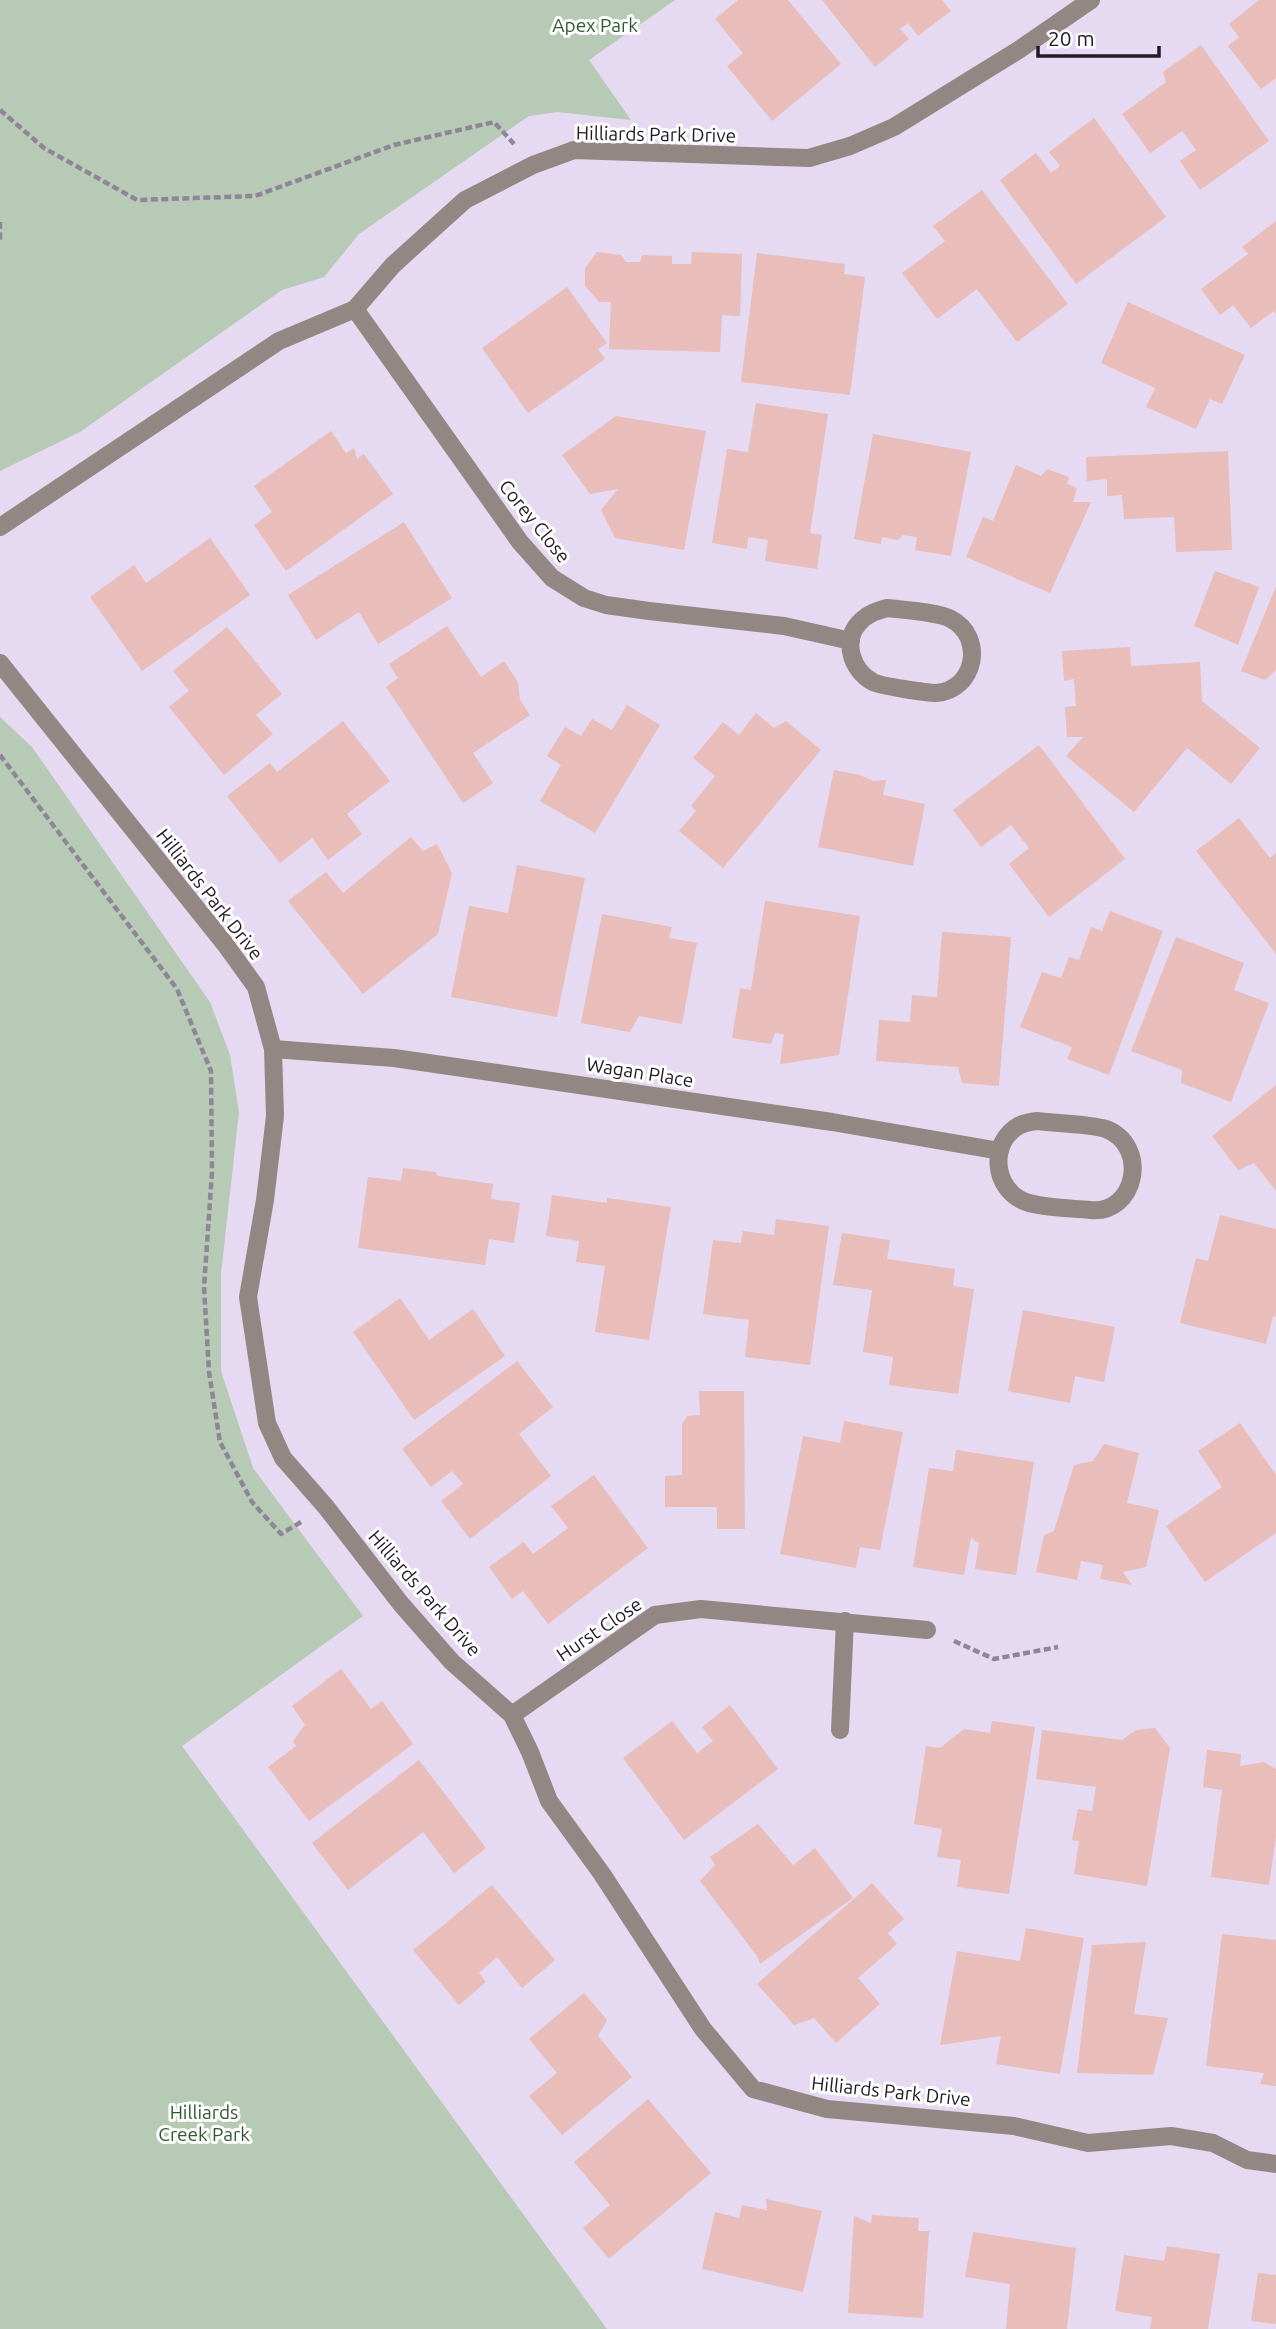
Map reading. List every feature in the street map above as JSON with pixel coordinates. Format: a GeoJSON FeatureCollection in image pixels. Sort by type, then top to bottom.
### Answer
{"type":"FeatureCollection","features":[{"type":"Feature","properties":{"kind":"street","name":"Hilliards Park Drive"},"geometry":{"type":"LineString","coordinates":[[0,527],[279,341],[355,309],[393,265],[466,200],[533,165],[574,150],[809,158],[850,146],[894,127],[1017,51],[1091,0]]}},
{"type":"Feature","properties":{"kind":"street","name":"Corey Close"},"geometry":{"type":"LineString","coordinates":[[355,309],[520,542],[552,578],[584,598],[606,605],[784,626],[851,640]]}},
{"type":"Feature","properties":{"kind":"street"},"geometry":{"type":"LineString","coordinates":[[887,608],[949,618],[963,628],[972,643],[973,661],[966,676],[953,688],[936,693],[875,683],[860,673],[852,658],[851,640],[857,624],[871,613],[887,608]]}},
{"type":"Feature","properties":{"kind":"street","name":"Hilliards Park Drive"},"geometry":{"type":"LineString","coordinates":[[0,663],[256,988],[273,1049],[275,1116],[265,1200],[248,1297],[267,1423],[283,1458],[326,1507],[401,1604],[452,1662],[512,1715],[549,1801],[602,1874],[703,2029],[752,2089],[827,2109],[1014,2126],[1088,2143],[1171,2136],[1213,2143],[1247,2160],[1276,2164]]}},
{"type":"Feature","properties":{"kind":"street","name":"Wagan Place"},"geometry":{"type":"LineString","coordinates":[[273,1049],[394,1058],[832,1122],[1000,1151]]}},
{"type":"Feature","properties":{"kind":"street"},"geometry":{"type":"LineString","coordinates":[[1036,1121],[1104,1128],[1118,1136],[1129,1149],[1134,1165],[1132,1181],[1124,1195],[1111,1205],[1096,1210],[1027,1203],[1013,1195],[1002,1182],[998,1167],[1000,1151],[1008,1136],[1020,1125],[1036,1121]]}},
{"type":"Feature","properties":{"kind":"street","name":"Hurst Close"},"geometry":{"type":"LineString","coordinates":[[512,1715],[655,1615],[701,1609],[928,1630]]}},
{"type":"Feature","properties":{"kind":"street"},"geometry":{"type":"LineString","coordinates":[[839,1730],[845,1622]]}},
{"type":"Feature","properties":{"kind":"path"},"geometry":{"type":"LineString","coordinates":[[0,110],[44,148],[137,200],[255,196],[394,145],[494,122],[533,165]]}},
{"type":"Feature","properties":{"kind":"path"},"geometry":{"type":"LineString","coordinates":[[0,222],[0,240]]}},
{"type":"Feature","properties":{"kind":"path"},"geometry":{"type":"LineString","coordinates":[[0,755],[177,989],[211,1071],[212,1172],[204,1287],[208,1372],[220,1442],[252,1502],[281,1534],[326,1507]]}},
{"type":"Feature","properties":{"kind":"path"},"geometry":{"type":"LineString","coordinates":[[928,1630],[994,1659],[1058,1647]]}},
{"type":"Feature","properties":{"kind":"green space","name":"Apex Park"},"geometry":{"type":"Polygon","coordinates":[[[0,0],[675,0],[589,60],[631,120],[557,112],[529,116],[359,234],[324,277],[282,290],[80,432],[0,471],[0,0]]]}},
{"type":"Feature","properties":{"kind":"green space","name":"Hilliards Creek Park"},"geometry":{"type":"Polygon","coordinates":[[[0,717],[32,747],[210,1002],[230,1055],[239,1112],[221,1274],[221,1371],[253,1468],[363,1616],[182,1746],[607,2329],[0,2329],[0,717]]]}},
{"type":"Feature","properties":{"kind":"building"},"geometry":{"type":"Polygon","coordinates":[[[738,0],[788,0],[841,64],[772,121],[727,66],[743,53],[715,19],[738,0]]]}},
{"type":"Feature","properties":{"kind":"building"},"geometry":{"type":"Polygon","coordinates":[[[822,0],[942,0],[951,11],[918,36],[908,23],[900,29],[909,39],[875,67],[822,0]]]}},
{"type":"Feature","properties":{"kind":"building"},"geometry":{"type":"Polygon","coordinates":[[[1259,0],[1276,0],[1276,78],[1261,89],[1228,46],[1239,37],[1229,24],[1259,0]]]}},
{"type":"Feature","properties":{"kind":"building"},"geometry":{"type":"Polygon","coordinates":[[[1201,45],[1269,141],[1200,190],[1180,161],[1196,150],[1182,131],[1150,153],[1122,114],[1166,82],[1163,72],[1201,45]]]}},
{"type":"Feature","properties":{"kind":"building"},"geometry":{"type":"Polygon","coordinates":[[[1094,118],[1166,217],[1076,284],[1000,180],[1036,153],[1051,173],[1060,166],[1049,152],[1094,118]]]}},
{"type":"Feature","properties":{"kind":"building"},"geometry":{"type":"Polygon","coordinates":[[[982,190],[1068,304],[1017,342],[977,289],[937,319],[902,273],[945,241],[933,226],[982,190]]]}},
{"type":"Feature","properties":{"kind":"building"},"geometry":{"type":"Polygon","coordinates":[[[1276,221],[1276,314],[1274,311],[1251,328],[1233,305],[1220,315],[1201,289],[1248,254],[1242,247],[1276,221]]]}},
{"type":"Feature","properties":{"kind":"building"},"geometry":{"type":"Polygon","coordinates":[[[597,252],[621,255],[626,262],[640,262],[642,255],[672,256],[672,264],[691,264],[692,252],[742,254],[740,316],[722,315],[720,352],[609,349],[611,302],[599,302],[585,286],[585,268],[597,252]]]}},
{"type":"Feature","properties":{"kind":"building"},"geometry":{"type":"Polygon","coordinates":[[[757,253],[845,264],[844,274],[865,277],[850,395],[741,382],[757,253]]]}},
{"type":"Feature","properties":{"kind":"building"},"geometry":{"type":"Polygon","coordinates":[[[567,287],[607,343],[598,349],[605,359],[528,413],[482,348],[567,287]]]}},
{"type":"Feature","properties":{"kind":"building"},"geometry":{"type":"Polygon","coordinates":[[[1128,302],[1245,355],[1222,404],[1210,399],[1196,429],[1146,407],[1155,388],[1101,363],[1128,302]]]}},
{"type":"Feature","properties":{"kind":"building"},"geometry":{"type":"Polygon","coordinates":[[[756,403],[828,414],[810,533],[822,535],[817,569],[765,561],[768,540],[748,537],[747,549],[712,543],[727,449],[748,452],[756,403]]]}},
{"type":"Feature","properties":{"kind":"building"},"geometry":{"type":"Polygon","coordinates":[[[616,416],[706,431],[684,550],[615,538],[601,510],[618,489],[590,494],[562,455],[616,416]]]}},
{"type":"Feature","properties":{"kind":"building"},"geometry":{"type":"Polygon","coordinates":[[[331,431],[346,453],[354,448],[357,459],[364,454],[393,494],[286,571],[254,525],[272,512],[254,486],[331,431]]]}},
{"type":"Feature","properties":{"kind":"building"},"geometry":{"type":"Polygon","coordinates":[[[873,434],[971,452],[951,556],[915,550],[917,537],[903,535],[898,540],[882,537],[881,544],[854,539],[873,434]]]}},
{"type":"Feature","properties":{"kind":"building"},"geometry":{"type":"Polygon","coordinates":[[[1228,451],[1232,550],[1176,552],[1174,517],[1124,519],[1122,495],[1107,496],[1107,479],[1087,481],[1086,457],[1228,451]]]}},
{"type":"Feature","properties":{"kind":"building"},"geometry":{"type":"Polygon","coordinates":[[[1016,465],[1041,476],[1047,469],[1069,477],[1067,484],[1077,488],[1073,502],[1091,502],[1050,593],[966,557],[983,517],[993,521],[1016,465]]]}},
{"type":"Feature","properties":{"kind":"building"},"geometry":{"type":"Polygon","coordinates":[[[404,522],[452,598],[378,644],[359,612],[316,640],[288,595],[404,522]]]}},
{"type":"Feature","properties":{"kind":"building"},"geometry":{"type":"Polygon","coordinates":[[[210,538],[250,595],[142,671],[90,597],[134,565],[146,583],[210,538]]]}},
{"type":"Feature","properties":{"kind":"building"},"geometry":{"type":"Polygon","coordinates":[[[1215,571],[1259,587],[1238,645],[1194,626],[1215,571]]]}},
{"type":"Feature","properties":{"kind":"building"},"geometry":{"type":"Polygon","coordinates":[[[1276,586],[1276,670],[1265,680],[1241,671],[1276,586]]]}},
{"type":"Feature","properties":{"kind":"building"},"geometry":{"type":"Polygon","coordinates":[[[447,626],[481,677],[504,661],[518,682],[520,700],[530,715],[473,753],[493,783],[463,803],[386,687],[398,678],[389,664],[447,626]]]}},
{"type":"Feature","properties":{"kind":"building"},"geometry":{"type":"Polygon","coordinates":[[[227,627],[282,694],[256,715],[273,734],[224,775],[169,707],[189,691],[173,671],[227,627]]]}},
{"type":"Feature","properties":{"kind":"building"},"geometry":{"type":"Polygon","coordinates":[[[1130,647],[1131,666],[1200,662],[1202,701],[1260,748],[1231,784],[1187,748],[1134,812],[1066,756],[1083,737],[1067,737],[1065,707],[1076,706],[1074,679],[1064,681],[1062,651],[1130,647]]]}},
{"type":"Feature","properties":{"kind":"building"},"geometry":{"type":"Polygon","coordinates":[[[627,705],[660,725],[595,833],[540,801],[561,765],[547,756],[565,727],[581,736],[592,719],[612,730],[627,705]]]}},
{"type":"Feature","properties":{"kind":"building"},"geometry":{"type":"Polygon","coordinates":[[[756,713],[774,728],[786,721],[821,750],[723,868],[679,831],[696,811],[691,806],[715,776],[693,758],[723,722],[739,735],[756,713]]]}},
{"type":"Feature","properties":{"kind":"building"},"geometry":{"type":"Polygon","coordinates":[[[343,721],[390,781],[347,814],[362,834],[328,860],[312,838],[280,863],[227,796],[270,763],[277,772],[343,721]]]}},
{"type":"Feature","properties":{"kind":"building"},"geometry":{"type":"Polygon","coordinates":[[[1039,745],[1125,859],[1049,917],[1009,864],[1029,848],[1011,825],[981,847],[953,810],[1039,745]]]}},
{"type":"Feature","properties":{"kind":"building"},"geometry":{"type":"Polygon","coordinates":[[[834,770],[860,775],[873,781],[886,780],[883,795],[925,804],[913,866],[818,847],[834,770]]]}},
{"type":"Feature","properties":{"kind":"building"},"geometry":{"type":"Polygon","coordinates":[[[1239,818],[1270,858],[1276,853],[1276,954],[1196,851],[1239,818]]]}},
{"type":"Feature","properties":{"kind":"building"},"geometry":{"type":"Polygon","coordinates":[[[411,837],[423,851],[437,844],[452,873],[438,934],[363,994],[288,901],[326,872],[343,893],[411,837]]]}},
{"type":"Feature","properties":{"kind":"building"},"geometry":{"type":"Polygon","coordinates":[[[517,865],[585,878],[557,1017],[451,997],[469,906],[508,913],[517,865]]]}},
{"type":"Feature","properties":{"kind":"building"},"geometry":{"type":"Polygon","coordinates":[[[765,901],[860,916],[839,1055],[780,1064],[784,1034],[775,1033],[771,1044],[732,1038],[740,988],[751,990],[765,901]]]}},
{"type":"Feature","properties":{"kind":"building"},"geometry":{"type":"Polygon","coordinates":[[[1110,911],[1163,931],[1109,1075],[1067,1059],[1072,1047],[1020,1027],[1042,972],[1061,978],[1069,957],[1079,960],[1091,927],[1102,931],[1110,911]]]}},
{"type":"Feature","properties":{"kind":"building"},"geometry":{"type":"Polygon","coordinates":[[[602,914],[672,927],[669,938],[697,943],[682,1024],[639,1016],[630,1032],[581,1023],[602,914]]]}},
{"type":"Feature","properties":{"kind":"building"},"geometry":{"type":"Polygon","coordinates":[[[942,932],[1011,937],[999,1086],[962,1083],[958,1067],[876,1061],[879,1020],[910,1022],[912,995],[937,997],[942,932]]]}},
{"type":"Feature","properties":{"kind":"building"},"geometry":{"type":"Polygon","coordinates":[[[1176,937],[1244,963],[1234,990],[1269,1003],[1231,1102],[1181,1083],[1182,1070],[1131,1051],[1176,937]]]}},
{"type":"Feature","properties":{"kind":"building"},"geometry":{"type":"Polygon","coordinates":[[[1276,1085],[1276,1191],[1254,1163],[1238,1170],[1212,1136],[1276,1085]]]}},
{"type":"Feature","properties":{"kind":"building"},"geometry":{"type":"Polygon","coordinates":[[[403,1168],[493,1184],[491,1199],[520,1203],[514,1243],[489,1239],[485,1265],[358,1248],[368,1177],[401,1181],[403,1168]]]}},
{"type":"Feature","properties":{"kind":"building"},"geometry":{"type":"Polygon","coordinates":[[[552,1195],[607,1203],[607,1198],[671,1207],[649,1340],[595,1332],[605,1266],[576,1262],[579,1241],[546,1236],[552,1195]]]}},
{"type":"Feature","properties":{"kind":"building"},"geometry":{"type":"Polygon","coordinates":[[[1220,1215],[1276,1229],[1276,1317],[1273,1316],[1266,1344],[1180,1323],[1196,1258],[1208,1261],[1220,1215]]]}},
{"type":"Feature","properties":{"kind":"building"},"geometry":{"type":"Polygon","coordinates":[[[776,1219],[829,1226],[810,1365],[745,1357],[749,1320],[703,1314],[713,1240],[741,1243],[743,1231],[774,1235],[776,1219]]]}},
{"type":"Feature","properties":{"kind":"building"},"geometry":{"type":"Polygon","coordinates":[[[842,1233],[890,1240],[887,1259],[955,1269],[953,1286],[974,1289],[958,1394],[889,1385],[893,1357],[863,1352],[872,1290],[833,1285],[842,1233]]]}},
{"type":"Feature","properties":{"kind":"building"},"geometry":{"type":"Polygon","coordinates":[[[400,1298],[429,1340],[473,1309],[505,1356],[414,1420],[353,1332],[400,1298]]]}},
{"type":"Feature","properties":{"kind":"building"},"geometry":{"type":"Polygon","coordinates":[[[1023,1310],[1115,1327],[1104,1382],[1075,1376],[1070,1403],[1008,1391],[1023,1310]]]}},
{"type":"Feature","properties":{"kind":"building"},"geometry":{"type":"Polygon","coordinates":[[[517,1361],[553,1407],[519,1434],[551,1476],[470,1539],[441,1501],[463,1484],[452,1471],[431,1487],[402,1449],[517,1361]]]}},
{"type":"Feature","properties":{"kind":"building"},"geometry":{"type":"Polygon","coordinates":[[[699,1391],[744,1391],[745,1529],[717,1529],[717,1507],[665,1507],[665,1476],[682,1475],[682,1424],[687,1416],[700,1415],[699,1391]]]}},
{"type":"Feature","properties":{"kind":"building"},"geometry":{"type":"Polygon","coordinates":[[[844,1421],[903,1432],[880,1550],[860,1547],[856,1568],[780,1554],[803,1436],[840,1443],[844,1421]]]}},
{"type":"Feature","properties":{"kind":"building"},"geometry":{"type":"Polygon","coordinates":[[[1240,1423],[1276,1475],[1276,1533],[1205,1582],[1166,1526],[1222,1487],[1198,1451],[1240,1423]]]}},
{"type":"Feature","properties":{"kind":"building"},"geometry":{"type":"Polygon","coordinates":[[[1104,1444],[1139,1453],[1127,1503],[1159,1510],[1146,1567],[1123,1572],[1132,1585],[1100,1579],[1103,1565],[1081,1561],[1077,1580],[1036,1572],[1044,1535],[1054,1531],[1074,1465],[1093,1461],[1104,1444]]]}},
{"type":"Feature","properties":{"kind":"building"},"geometry":{"type":"Polygon","coordinates":[[[956,1450],[1034,1462],[1016,1575],[975,1569],[979,1543],[971,1538],[964,1575],[913,1567],[929,1468],[953,1471],[956,1450]]]}},
{"type":"Feature","properties":{"kind":"building"},"geometry":{"type":"Polygon","coordinates":[[[594,1475],[648,1548],[548,1624],[523,1591],[512,1599],[489,1567],[524,1542],[533,1554],[568,1528],[551,1506],[594,1475]]]}},
{"type":"Feature","properties":{"kind":"building"},"geometry":{"type":"Polygon","coordinates":[[[341,1669],[371,1709],[382,1701],[413,1744],[309,1821],[268,1767],[296,1746],[293,1741],[305,1725],[292,1706],[341,1669]]]}},
{"type":"Feature","properties":{"kind":"building"},"geometry":{"type":"Polygon","coordinates":[[[730,1705],[778,1769],[684,1840],[623,1758],[672,1721],[697,1753],[713,1741],[702,1727],[730,1705]]]}},
{"type":"Feature","properties":{"kind":"building"},"geometry":{"type":"Polygon","coordinates":[[[992,1721],[1035,1727],[1009,1894],[957,1887],[961,1860],[937,1857],[942,1829],[914,1824],[926,1746],[940,1748],[964,1729],[990,1733],[992,1721]]]}},
{"type":"Feature","properties":{"kind":"building"},"geometry":{"type":"Polygon","coordinates":[[[1155,1728],[1170,1748],[1147,1886],[1074,1874],[1079,1841],[1072,1840],[1078,1809],[1092,1811],[1096,1787],[1036,1779],[1042,1730],[1122,1740],[1136,1730],[1155,1728]]]}},
{"type":"Feature","properties":{"kind":"building"},"geometry":{"type":"Polygon","coordinates":[[[1207,1750],[1241,1754],[1240,1766],[1264,1762],[1276,1769],[1276,1836],[1269,1885],[1211,1877],[1222,1790],[1203,1787],[1207,1750]]]}},
{"type":"Feature","properties":{"kind":"building"},"geometry":{"type":"Polygon","coordinates":[[[419,1760],[486,1848],[454,1873],[423,1832],[348,1890],[312,1843],[419,1760]]]}},
{"type":"Feature","properties":{"kind":"building"},"geometry":{"type":"Polygon","coordinates":[[[758,1824],[793,1865],[815,1848],[853,1898],[760,1964],[757,1956],[700,1881],[715,1865],[710,1857],[758,1824]]]}},
{"type":"Feature","properties":{"kind":"building"},"geometry":{"type":"Polygon","coordinates":[[[872,1883],[904,1919],[888,1933],[897,1944],[858,1978],[880,2004],[836,2043],[814,2018],[794,2025],[757,1984],[872,1883]]]}},
{"type":"Feature","properties":{"kind":"building"},"geometry":{"type":"Polygon","coordinates":[[[492,1885],[555,1960],[522,1988],[497,1957],[479,1973],[486,1982],[459,2005],[413,1950],[492,1885]]]}},
{"type":"Feature","properties":{"kind":"building"},"geometry":{"type":"Polygon","coordinates":[[[1026,1928],[1084,1938],[1060,2074],[996,2064],[1001,2036],[940,2045],[957,1951],[1020,1961],[1026,1928]]]}},
{"type":"Feature","properties":{"kind":"building"},"geometry":{"type":"Polygon","coordinates":[[[1222,1934],[1276,1940],[1276,2086],[1260,2084],[1264,2073],[1206,2066],[1222,1934]]]}},
{"type":"Feature","properties":{"kind":"building"},"geometry":{"type":"Polygon","coordinates":[[[1146,1942],[1134,2014],[1168,2018],[1153,2075],[1077,2073],[1092,1945],[1146,1942]]]}},
{"type":"Feature","properties":{"kind":"building"},"geometry":{"type":"Polygon","coordinates":[[[584,1993],[607,2020],[598,2036],[632,2077],[562,2135],[529,2096],[557,2073],[529,2039],[584,1993]]]}},
{"type":"Feature","properties":{"kind":"building"},"geometry":{"type":"Polygon","coordinates":[[[648,2099],[711,2173],[609,2259],[583,2228],[610,2205],[574,2162],[648,2099]]]}},
{"type":"Feature","properties":{"kind":"building"},"geometry":{"type":"Polygon","coordinates":[[[766,2199],[822,2211],[803,2292],[702,2269],[715,2212],[739,2218],[742,2205],[767,2210],[766,2199]]]}},
{"type":"Feature","properties":{"kind":"building"},"geometry":{"type":"Polygon","coordinates":[[[872,2215],[919,2218],[918,2231],[929,2231],[923,2318],[848,2313],[854,2216],[871,2223],[872,2215]]]}},
{"type":"Feature","properties":{"kind":"building"},"geometry":{"type":"Polygon","coordinates":[[[973,2232],[1076,2248],[1067,2329],[1006,2329],[1010,2284],[965,2277],[973,2232]]]}},
{"type":"Feature","properties":{"kind":"building"},"geometry":{"type":"Polygon","coordinates":[[[1167,2246],[1220,2254],[1208,2329],[1150,2329],[1152,2317],[1115,2311],[1124,2255],[1164,2261],[1167,2246]]]}},
{"type":"Feature","properties":{"kind":"building"},"geometry":{"type":"Polygon","coordinates":[[[1258,2273],[1276,2275],[1276,2324],[1251,2321],[1258,2273]]]}}]}
